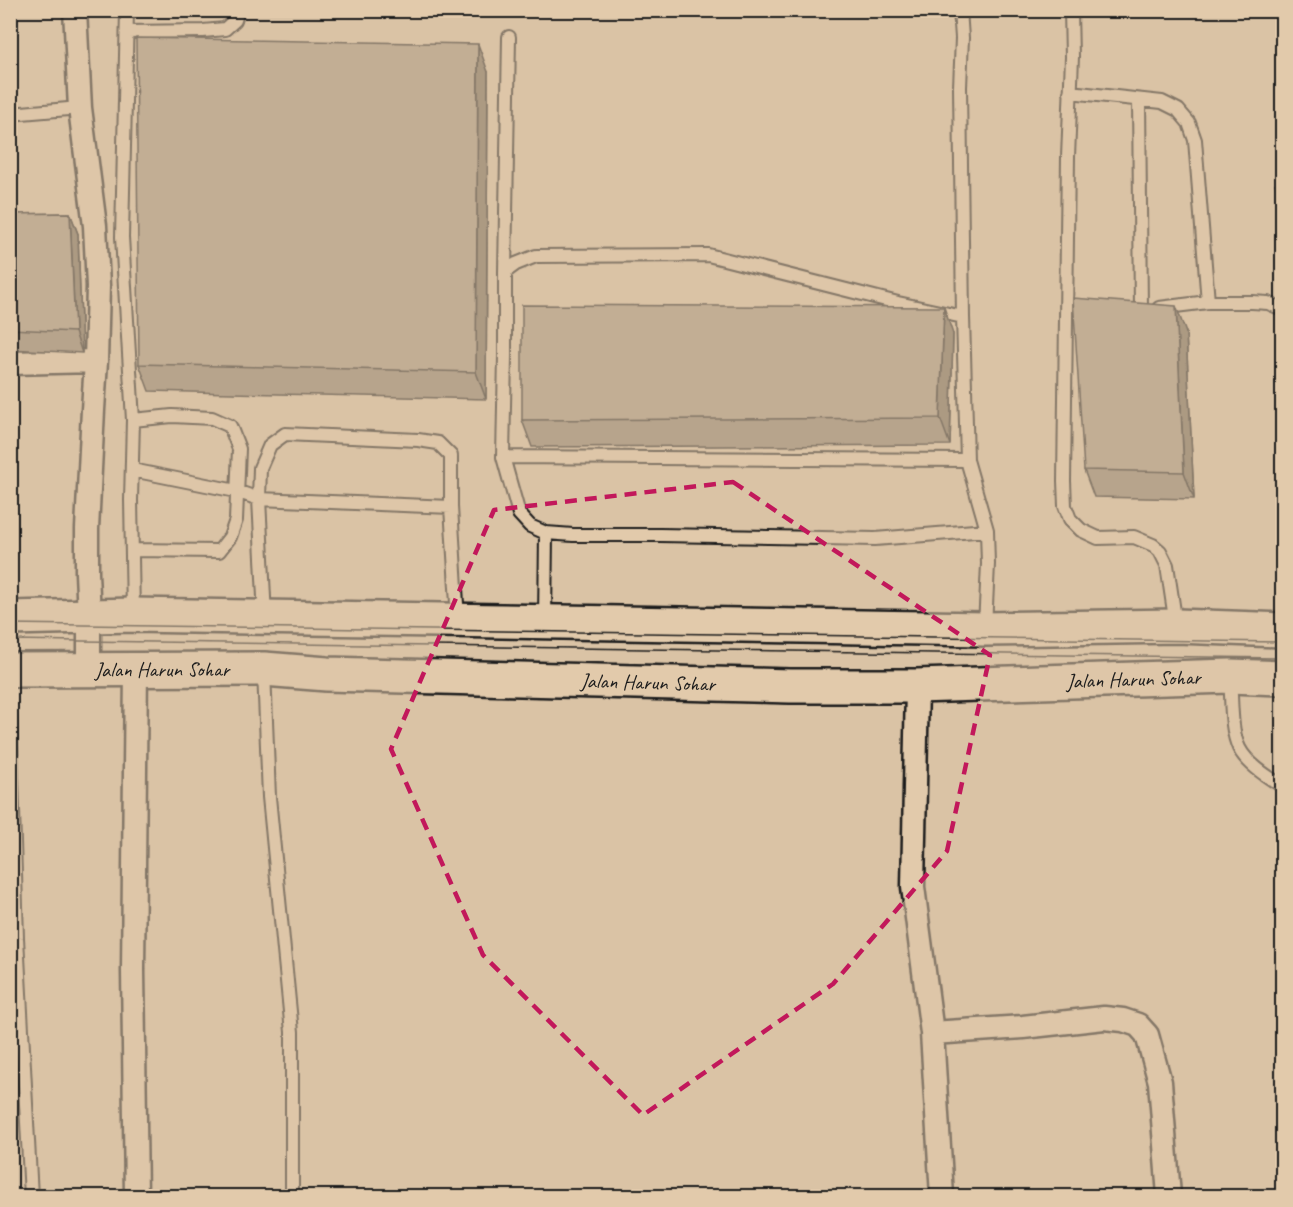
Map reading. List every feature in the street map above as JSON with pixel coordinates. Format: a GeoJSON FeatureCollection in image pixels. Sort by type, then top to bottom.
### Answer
{"type":"FeatureCollection","features":[{"type":"Feature","properties":{"kind":"highway"},"geometry":{"type":"LineString","coordinates":[[10,618],[133,615],[985,629],[1177,626],[1282,630]]}},
{"type":"Feature","properties":{"kind":"highway","name":"Jalan Harun Sohar"},"geometry":{"type":"LineString","coordinates":[[10,670],[264,669],[327,674],[790,686],[917,686],[1230,676],[1282,678]]}},
{"type":"Feature","properties":{"kind":"street"},"geometry":{"type":"LineString","coordinates":[[75,10],[84,226],[98,286],[87,529],[88,669]]}},
{"type":"Feature","properties":{"kind":"street"},"geometry":{"type":"LineString","coordinates":[[10,363],[96,361]]}},
{"type":"Feature","properties":{"kind":"street"},"geometry":{"type":"LineString","coordinates":[[136,669],[134,959],[136,1197]]}},
{"type":"Feature","properties":{"kind":"street"},"geometry":{"type":"LineString","coordinates":[[917,686],[913,887],[932,1033],[942,1197]]}},
{"type":"Feature","properties":{"kind":"street"},"geometry":{"type":"LineString","coordinates":[[932,1033],[1023,1027],[1104,1018],[1123,1020],[1138,1025],[1147,1035],[1160,1082],[1169,1197]]}},
{"type":"Feature","properties":{"kind":"lane"},"geometry":{"type":"LineString","coordinates":[[127,10],[122,237],[133,420],[133,615]]}},
{"type":"Feature","properties":{"kind":"lane"},"geometry":{"type":"LineString","coordinates":[[127,32],[225,29],[235,20],[238,10]]}},
{"type":"Feature","properties":{"kind":"lane"},"geometry":{"type":"LineString","coordinates":[[960,10],[967,460],[987,530],[985,629]]}},
{"type":"Feature","properties":{"kind":"lane"},"geometry":{"type":"LineString","coordinates":[[1071,15],[1071,307],[1065,506],[1070,519],[1081,530],[1098,538],[1134,537],[1160,551],[1167,565],[1177,626]]}},
{"type":"Feature","properties":{"kind":"lane"},"geometry":{"type":"LineString","coordinates":[[509,37],[503,457],[519,514],[530,526],[546,533],[573,535],[875,539],[987,530]]}},
{"type":"Feature","properties":{"kind":"lane"},"geometry":{"type":"LineString","coordinates":[[1071,92],[1162,102],[1178,110],[1190,123],[1195,140],[1208,302]]}},
{"type":"Feature","properties":{"kind":"lane"},"geometry":{"type":"LineString","coordinates":[[1139,100],[1135,309],[1208,302],[1268,303],[1282,309]]}},
{"type":"Feature","properties":{"kind":"lane"},"geometry":{"type":"LineString","coordinates":[[10,114],[80,108]]}},
{"type":"Feature","properties":{"kind":"lane"},"geometry":{"type":"LineString","coordinates":[[505,272],[516,264],[536,256],[708,255],[963,317]]}},
{"type":"Feature","properties":{"kind":"lane"},"geometry":{"type":"LineString","coordinates":[[132,550],[219,551],[230,537],[236,520],[238,449],[230,426],[212,418],[172,416],[133,420]]}},
{"type":"Feature","properties":{"kind":"lane"},"geometry":{"type":"LineString","coordinates":[[265,618],[259,499],[260,468],[270,445],[285,434],[417,440],[438,443],[451,456],[458,620]]}},
{"type":"Feature","properties":{"kind":"lane"},"geometry":{"type":"LineString","coordinates":[[503,457],[967,460]]}},
{"type":"Feature","properties":{"kind":"lane"},"geometry":{"type":"LineString","coordinates":[[132,471],[236,491],[259,499],[452,507]]}},
{"type":"Feature","properties":{"kind":"lane"},"geometry":{"type":"LineString","coordinates":[[545,622],[546,533]]}},
{"type":"Feature","properties":{"kind":"lane"},"geometry":{"type":"LineString","coordinates":[[264,669],[269,797],[292,1032],[292,1197]]}},
{"type":"Feature","properties":{"kind":"lane"},"geometry":{"type":"LineString","coordinates":[[1230,676],[1234,736],[1240,751],[1252,764],[1282,786]]}},
{"type":"Feature","properties":{"kind":"lane"},"geometry":{"type":"LineString","coordinates":[[10,713],[17,938],[31,1197]]}},
{"type":"Feature","properties":{"kind":"highlighted area"},"geometry":{"type":"Polygon","coordinates":[[[733,482],[990,655],[947,851],[833,984],[643,1115],[483,955],[391,749],[494,510],[733,482]]]}},
{"type":"Feature","properties":{"kind":"building"},"geometry":{"type":"Polygon","coordinates":[[[136,38],[478,44],[476,372],[139,364],[136,38]]]}},
{"type":"Feature","properties":{"kind":"building"},"geometry":{"type":"Polygon","coordinates":[[[1282,181],[1282,203],[1275,184],[1282,181]]]}},
{"type":"Feature","properties":{"kind":"building"},"geometry":{"type":"Polygon","coordinates":[[[70,213],[75,332],[10,329],[10,214],[70,213]]]}},
{"type":"Feature","properties":{"kind":"building"},"geometry":{"type":"Polygon","coordinates":[[[1073,298],[1176,306],[1184,472],[1084,470],[1073,298]]]}},
{"type":"Feature","properties":{"kind":"building"},"geometry":{"type":"Polygon","coordinates":[[[522,305],[944,307],[940,418],[522,420],[522,305]]]}},
{"type":"Feature","properties":{"kind":"tram line"},"geometry":{"type":"LineString","coordinates":[[10,624],[1282,642]]}},
{"type":"Feature","properties":{"kind":"tram line"},"geometry":{"type":"LineString","coordinates":[[10,640],[1282,658]]}}]}
